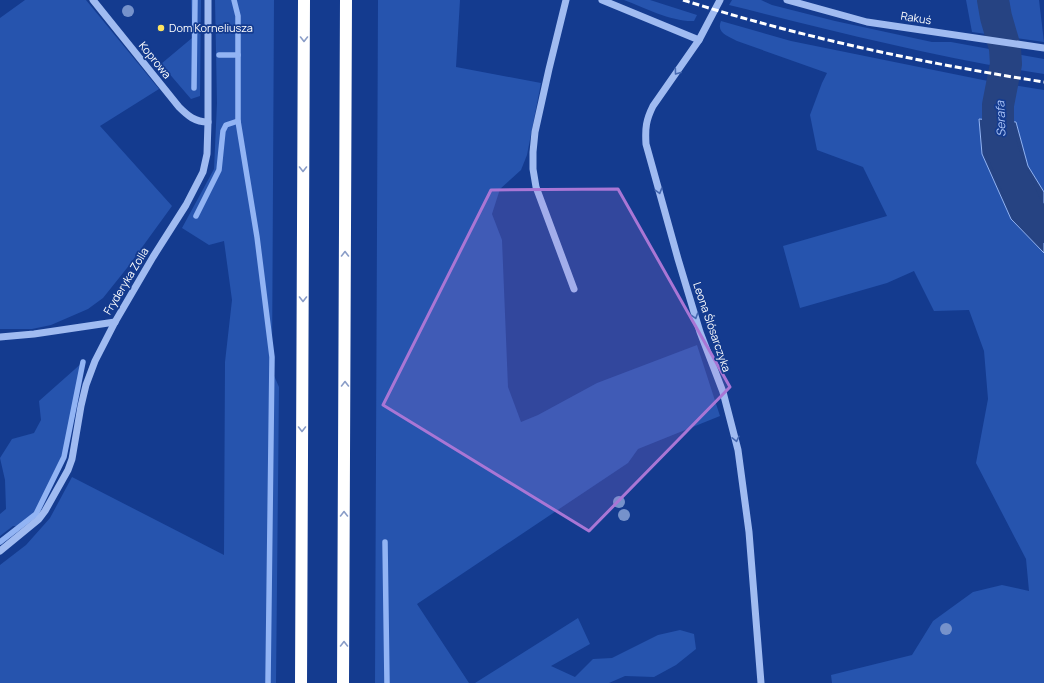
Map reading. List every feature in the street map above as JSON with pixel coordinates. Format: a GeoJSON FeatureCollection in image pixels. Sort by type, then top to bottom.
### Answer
{"type":"FeatureCollection","features":[{"type":"Feature","properties":{"kind":"highway"},"geometry":{"type":"LineString","coordinates":[[301,683],[304,0]]}},
{"type":"Feature","properties":{"kind":"highway"},"geometry":{"type":"LineString","coordinates":[[343,683],[346,0]]}},
{"type":"Feature","properties":{"kind":"street","name":"Koprowa"},"geometry":{"type":"LineString","coordinates":[[93,0],[179,108],[188,116],[197,121],[208,122]]}},
{"type":"Feature","properties":{"kind":"street","name":"Fryderyka Zolla"},"geometry":{"type":"LineString","coordinates":[[0,551],[39,519],[68,470],[72,459],[86,385],[95,361],[115,322],[153,257],[186,206],[200,180],[207,154],[208,0]]}},
{"type":"Feature","properties":{"kind":"street"},"geometry":{"type":"LineString","coordinates":[[566,0],[535,132],[533,169],[536,187],[574,288]]}},
{"type":"Feature","properties":{"kind":"street"},"geometry":{"type":"LineString","coordinates":[[602,0],[699,40]]}},
{"type":"Feature","properties":{"kind":"street","name":"Leona Ślósarczyka"},"geometry":{"type":"LineString","coordinates":[[720,0],[699,40],[647,117],[646,144],[678,259],[700,332],[723,392],[738,450],[749,532],[761,683]]}},
{"type":"Feature","properties":{"kind":"street","name":"Rakuś"},"geometry":{"type":"LineString","coordinates":[[787,0],[867,22],[1044,48]]}},
{"type":"Feature","properties":{"kind":"street"},"geometry":{"type":"LineString","coordinates":[[0,337],[34,334],[115,322]]}},
{"type":"Feature","properties":{"kind":"highlighted area"},"geometry":{"type":"Polygon","coordinates":[[[618,189],[730,387],[589,531],[383,405],[491,190],[618,189]]]}},
{"type":"Feature","properties":{"kind":"shaded area"},"geometry":{"type":"Polygon","coordinates":[[[25,0],[86,0],[159,89],[100,126],[172,206],[127,268],[103,298],[88,309],[51,325],[32,329],[0,329],[0,18],[25,0]]]}},
{"type":"Feature","properties":{"kind":"shaded area"},"geometry":{"type":"Polygon","coordinates":[[[191,0],[201,0],[200,96],[191,99],[161,64],[192,38],[191,0]]]}},
{"type":"Feature","properties":{"kind":"shaded area"},"geometry":{"type":"Polygon","coordinates":[[[215,0],[274,0],[272,371],[279,387],[276,683],[0,683],[0,565],[26,545],[50,518],[72,477],[224,555],[225,362],[232,300],[224,241],[209,245],[182,228],[214,169],[217,103],[215,0]]]}},
{"type":"Feature","properties":{"kind":"shaded area"},"geometry":{"type":"Polygon","coordinates":[[[378,0],[460,0],[456,67],[541,83],[527,155],[521,170],[500,189],[492,214],[502,240],[508,387],[521,422],[538,415],[597,383],[697,345],[720,416],[638,449],[628,463],[417,604],[469,683],[375,683],[378,0]]]}},
{"type":"Feature","properties":{"kind":"shaded area"},"geometry":{"type":"Polygon","coordinates":[[[624,0],[650,0],[697,15],[694,21],[686,21],[659,14],[624,0]]]}},
{"type":"Feature","properties":{"kind":"shaded area"},"geometry":{"type":"Polygon","coordinates":[[[732,0],[761,0],[772,5],[835,21],[932,42],[951,42],[1044,59],[1044,74],[1004,68],[846,34],[729,5],[732,0]]]}},
{"type":"Feature","properties":{"kind":"shaded area"},"geometry":{"type":"Polygon","coordinates":[[[966,0],[1039,0],[1044,42],[972,32],[966,0]]]}},
{"type":"Feature","properties":{"kind":"shaded area"},"geometry":{"type":"Polygon","coordinates":[[[721,21],[791,41],[983,80],[1044,90],[1044,192],[1028,166],[1016,122],[979,120],[1011,219],[1044,253],[1044,683],[832,683],[831,675],[912,655],[933,621],[973,592],[1002,585],[1029,591],[1026,559],[976,463],[988,399],[984,351],[969,310],[934,311],[914,271],[887,283],[800,308],[783,246],[887,216],[863,167],[817,150],[810,115],[827,73],[737,41],[721,31],[721,21]]]}},
{"type":"Feature","properties":{"kind":"shaded area"},"geometry":{"type":"Polygon","coordinates":[[[979,119],[1016,122],[1028,166],[1044,192],[1044,253],[1011,219],[982,154],[979,119]]]}},
{"type":"Feature","properties":{"kind":"shaded area"},"geometry":{"type":"Polygon","coordinates":[[[83,362],[64,457],[36,514],[22,526],[13,526],[0,536],[0,514],[6,509],[5,480],[0,458],[12,439],[34,433],[41,420],[39,401],[83,362]]]}},
{"type":"Feature","properties":{"kind":"shaded area"},"geometry":{"type":"Polygon","coordinates":[[[578,618],[590,644],[551,666],[575,677],[593,659],[612,658],[658,635],[680,630],[694,634],[696,649],[676,665],[654,677],[625,676],[609,683],[475,683],[578,618]]]}},
{"type":"Feature","properties":{"kind":"waterway"},"geometry":{"type":"LineString","coordinates":[[194,88],[195,0]]}},
{"type":"Feature","properties":{"kind":"waterway"},"geometry":{"type":"LineString","coordinates":[[234,0],[238,16],[238,121],[257,237],[272,357],[268,683]]}},
{"type":"Feature","properties":{"kind":"waterway","name":"Serafa"},"geometry":{"type":"LineString","coordinates":[[993,0],[996,17],[1005,48],[1006,64],[998,105],[998,122],[1002,150],[1027,209],[1044,227]]}},
{"type":"Feature","properties":{"kind":"waterway"},"geometry":{"type":"LineString","coordinates":[[219,55],[238,55]]}},
{"type":"Feature","properties":{"kind":"waterway"},"geometry":{"type":"LineString","coordinates":[[196,216],[219,170],[223,131],[226,125],[238,121]]}},
{"type":"Feature","properties":{"kind":"waterway"},"geometry":{"type":"LineString","coordinates":[[0,542],[36,514],[64,457],[83,362]]}},
{"type":"Feature","properties":{"kind":"waterway"},"geometry":{"type":"LineString","coordinates":[[385,542],[387,683]]}},
{"type":"Feature","properties":{"kind":"railway"},"geometry":{"type":"LineString","coordinates":[[683,0],[772,26],[862,48],[998,75],[1044,82]]}},
{"type":"Feature","properties":{"kind":"place","name":"Dom Korneliusza"},"geometry":{"type":"Point","coordinates":[161,28]}}]}
